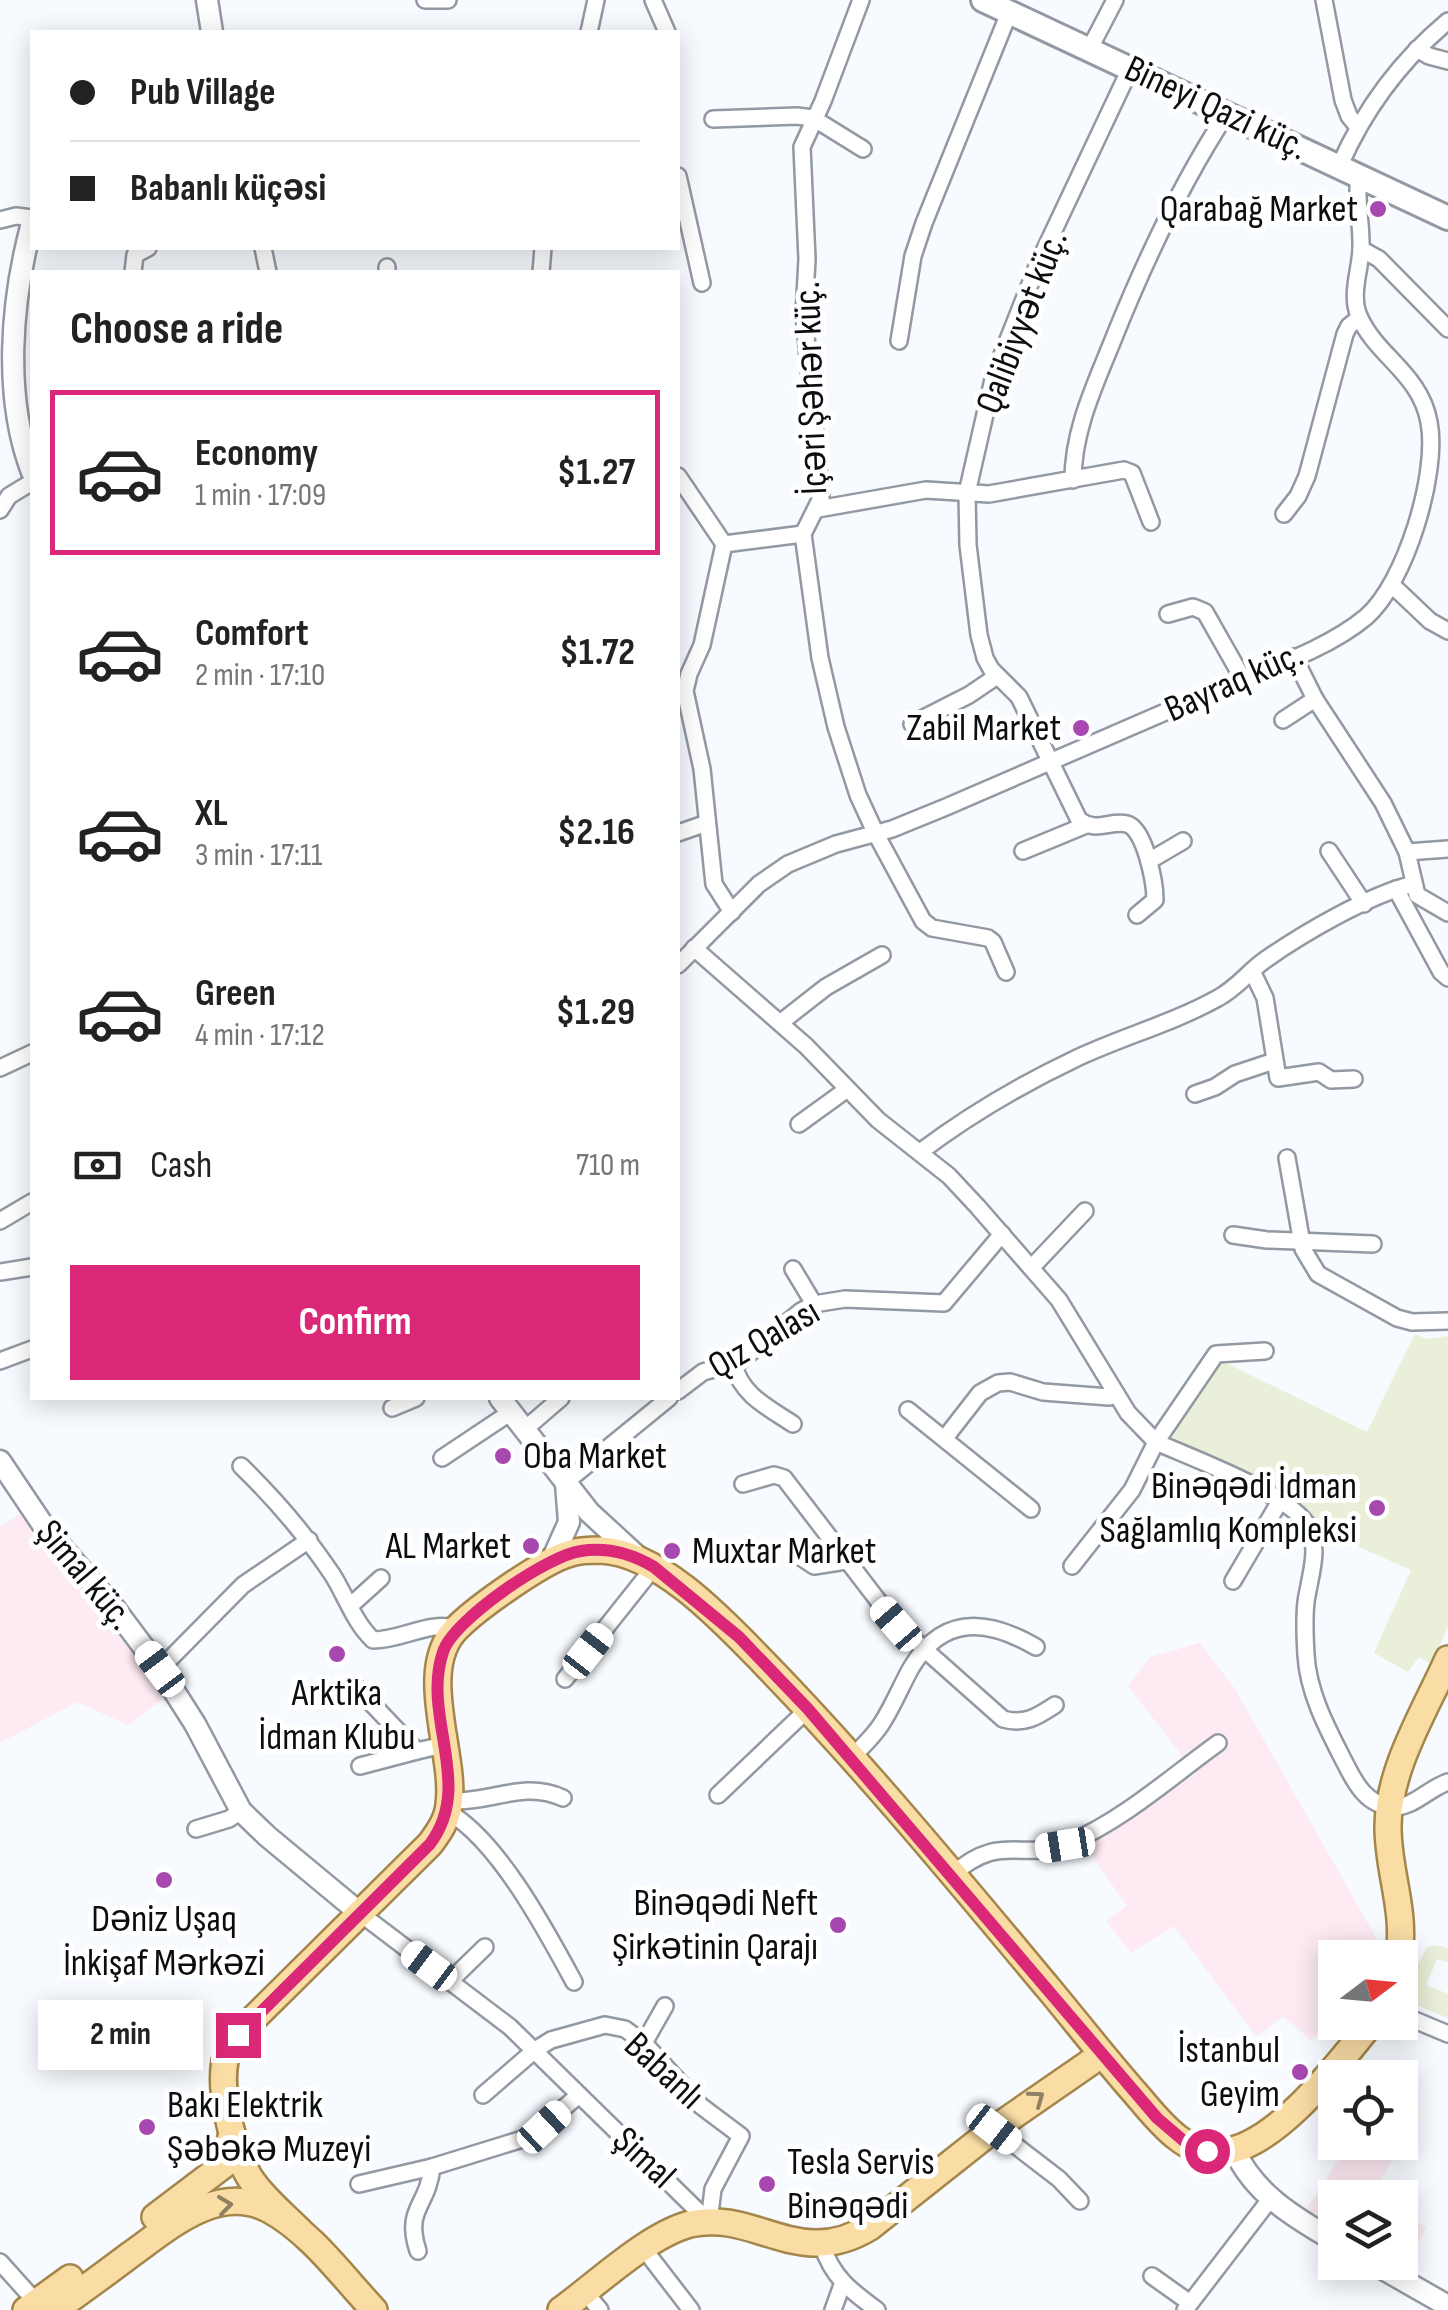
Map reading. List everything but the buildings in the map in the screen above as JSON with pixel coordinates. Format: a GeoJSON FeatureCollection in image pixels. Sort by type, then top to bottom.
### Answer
{"type":"FeatureCollection","features":[{"type":"Feature","properties":{"kind":"main road","name":"Bineyi Qazi küç."},"geometry":{"type":"LineString","coordinates":[[983,0],[1448,218]]}},
{"type":"Feature","properties":{"kind":"main road"},"geometry":{"type":"LineString","coordinates":[[40,2308],[217,2172],[230,2154],[232,2133],[224,2080],[228,2050],[248,2024],[430,1844],[449,1807],[430,1748],[443,1650],[456,1628],[552,1560],[584,1550],[611,1551],[647,1563],[739,1637],[851,1758],[1102,2055],[1176,2137],[1191,2147],[1207,2151],[1234,2149],[1253,2142],[1294,2110],[1356,2040]]}},
{"type":"Feature","properties":{"kind":"main road"},"geometry":{"type":"LineString","coordinates":[[1400,1940],[1402,1910],[1390,1852],[1389,1806],[1404,1756],[1448,1660]]}},
{"type":"Feature","properties":{"kind":"main road"},"geometry":{"type":"LineString","coordinates":[[562,2310],[593,2301],[644,2249],[675,2230],[709,2222],[794,2242],[822,2244],[851,2238],[994,2129],[1102,2055]]}},
{"type":"Feature","properties":{"kind":"main road"},"geometry":{"type":"LineString","coordinates":[[232,2133],[254,2184],[374,2310]]}},
{"type":"Feature","properties":{"kind":"main road"},"geometry":{"type":"LineString","coordinates":[[40,2308],[198,2210],[225,2202],[257,2205],[299,2230]]}},
{"type":"Feature","properties":{"kind":"street"},"geometry":{"type":"LineString","coordinates":[[206,0],[212,30]]}},
{"type":"Feature","properties":{"kind":"street"},"geometry":{"type":"LineString","coordinates":[[426,0],[448,0]]}},
{"type":"Feature","properties":{"kind":"street"},"geometry":{"type":"LineString","coordinates":[[653,0],[665,30]]}},
{"type":"Feature","properties":{"kind":"street","name":"İçəri Şəhər küç."},"geometry":{"type":"LineString","coordinates":[[861,0],[824,101],[802,147],[807,259],[804,314],[821,479],[818,509],[803,534],[820,658],[836,727],[858,795],[923,921],[941,930],[988,938],[1006,972]]}},
{"type":"Feature","properties":{"kind":"street"},"geometry":{"type":"LineString","coordinates":[[1090,50],[1115,0]]}},
{"type":"Feature","properties":{"kind":"street"},"geometry":{"type":"LineString","coordinates":[[1324,0],[1343,100],[1357,126]]}},
{"type":"Feature","properties":{"kind":"street"},"geometry":{"type":"LineString","coordinates":[[589,2],[589,30]]}},
{"type":"Feature","properties":{"kind":"street"},"geometry":{"type":"LineString","coordinates":[[899,341],[924,223],[1009,12]]}},
{"type":"Feature","properties":{"kind":"street"},"geometry":{"type":"LineString","coordinates":[[1284,514],[1307,476],[1346,334],[1359,318],[1355,293],[1361,249],[1349,170],[1357,126],[1388,81],[1448,21]]}},
{"type":"Feature","properties":{"kind":"street"},"geometry":{"type":"LineString","coordinates":[[1417,49],[1448,61]]}},
{"type":"Feature","properties":{"kind":"street","name":"Qalibiyyət küç."},"geometry":{"type":"LineString","coordinates":[[1086,825],[1073,811],[1019,697],[985,658],[978,635],[968,545],[967,493],[994,375],[1038,264],[1130,69]]}},
{"type":"Feature","properties":{"kind":"street"},"geometry":{"type":"LineString","coordinates":[[1073,480],[1075,441],[1146,260],[1227,113]]}},
{"type":"Feature","properties":{"kind":"street"},"geometry":{"type":"LineString","coordinates":[[713,119],[813,118],[863,150]]}},
{"type":"Feature","properties":{"kind":"street"},"geometry":{"type":"LineString","coordinates":[[680,185],[702,283]]}},
{"type":"Feature","properties":{"kind":"street"},"geometry":{"type":"LineString","coordinates":[[0,220],[16,216],[30,220]]}},
{"type":"Feature","properties":{"kind":"street"},"geometry":{"type":"LineString","coordinates":[[30,231],[16,323],[9,422],[30,468]]}},
{"type":"Feature","properties":{"kind":"street"},"geometry":{"type":"LineString","coordinates":[[1361,249],[1379,260],[1448,329]]}},
{"type":"Feature","properties":{"kind":"street"},"geometry":{"type":"LineString","coordinates":[[133,270],[136,254],[144,250]]}},
{"type":"Feature","properties":{"kind":"street","name":"Bayraq küç."},"geometry":{"type":"LineString","coordinates":[[680,963],[759,884],[788,864],[836,844],[876,834],[1294,657],[1352,628],[1379,604],[1392,586],[1428,482],[1432,449],[1429,422],[1418,391],[1359,318]]}},
{"type":"Feature","properties":{"kind":"street"},"geometry":{"type":"LineString","coordinates":[[818,509],[926,490],[1020,490],[1124,470],[1132,474],[1151,522]]}},
{"type":"Feature","properties":{"kind":"street"},"geometry":{"type":"LineString","coordinates":[[680,479],[724,544],[702,645],[683,672],[702,769],[714,884],[732,912]]}},
{"type":"Feature","properties":{"kind":"street"},"geometry":{"type":"LineString","coordinates":[[0,510],[9,496],[30,483]]}},
{"type":"Feature","properties":{"kind":"street"},"geometry":{"type":"LineString","coordinates":[[724,544],[803,534]]}},
{"type":"Feature","properties":{"kind":"street"},"geometry":{"type":"LineString","coordinates":[[1392,586],[1430,621],[1448,631]]}},
{"type":"Feature","properties":{"kind":"street"},"geometry":{"type":"LineString","coordinates":[[1168,614],[1193,607],[1205,612],[1243,679]]}},
{"type":"Feature","properties":{"kind":"street"},"geometry":{"type":"LineString","coordinates":[[1294,657],[1314,699],[1370,780],[1407,852],[1422,900],[1448,912]]}},
{"type":"Feature","properties":{"kind":"street"},"geometry":{"type":"LineString","coordinates":[[912,724],[997,676]]}},
{"type":"Feature","properties":{"kind":"street"},"geometry":{"type":"LineString","coordinates":[[1283,720],[1314,699]]}},
{"type":"Feature","properties":{"kind":"street"},"geometry":{"type":"LineString","coordinates":[[680,832],[706,823]]}},
{"type":"Feature","properties":{"kind":"street"},"geometry":{"type":"LineString","coordinates":[[1022,851],[1086,825],[1130,825],[1136,830],[1149,862],[1155,900],[1137,915]]}},
{"type":"Feature","properties":{"kind":"street"},"geometry":{"type":"LineString","coordinates":[[1149,862],[1183,841]]}},
{"type":"Feature","properties":{"kind":"street"},"geometry":{"type":"LineString","coordinates":[[1407,852],[1448,849]]}},
{"type":"Feature","properties":{"kind":"street"},"geometry":{"type":"LineString","coordinates":[[1329,851],[1364,904]]}},
{"type":"Feature","properties":{"kind":"street"},"geometry":{"type":"LineString","coordinates":[[920,1152],[1032,1080],[1185,1014],[1237,987],[1264,960],[1364,904],[1414,884]]}},
{"type":"Feature","properties":{"kind":"street"},"geometry":{"type":"LineString","coordinates":[[1396,889],[1441,972],[1448,978]]}},
{"type":"Feature","properties":{"kind":"street"},"geometry":{"type":"LineString","coordinates":[[694,948],[780,1022],[888,1128],[949,1176],[1032,1266],[1075,1322],[1136,1424],[1156,1442],[1280,1501],[1308,1524],[1314,1542],[1305,1606],[1306,1660],[1316,1700],[1354,1782],[1368,1797],[1389,1806],[1404,1806],[1448,1782]]}},
{"type":"Feature","properties":{"kind":"street"},"geometry":{"type":"LineString","coordinates":[[780,1022],[826,987],[882,955]]}},
{"type":"Feature","properties":{"kind":"street"},"geometry":{"type":"LineString","coordinates":[[1252,971],[1264,998],[1276,1074],[1282,1080],[1319,1072],[1332,1080],[1354,1079]]}},
{"type":"Feature","properties":{"kind":"street"},"geometry":{"type":"LineString","coordinates":[[0,1068],[30,1054]]}},
{"type":"Feature","properties":{"kind":"street"},"geometry":{"type":"LineString","coordinates":[[1195,1094],[1216,1087],[1234,1074],[1274,1061]]}},
{"type":"Feature","properties":{"kind":"street"},"geometry":{"type":"LineString","coordinates":[[800,1124],[846,1090]]}},
{"type":"Feature","properties":{"kind":"street"},"geometry":{"type":"LineString","coordinates":[[1287,1158],[1302,1242],[1318,1274],[1375,1307],[1412,1322],[1448,1321]]}},
{"type":"Feature","properties":{"kind":"street"},"geometry":{"type":"LineString","coordinates":[[0,1221],[30,1203]]}},
{"type":"Feature","properties":{"kind":"street"},"geometry":{"type":"LineString","coordinates":[[1032,1266],[1085,1210]]}},
{"type":"Feature","properties":{"kind":"street","name":"Qız Qalası"},"geometry":{"type":"LineString","coordinates":[[680,1389],[703,1372],[734,1366],[814,1304],[845,1299],[944,1303],[1002,1234]]}},
{"type":"Feature","properties":{"kind":"street"},"geometry":{"type":"LineString","coordinates":[[1233,1235],[1373,1244]]}},
{"type":"Feature","properties":{"kind":"street"},"geometry":{"type":"LineString","coordinates":[[0,1272],[30,1267]]}},
{"type":"Feature","properties":{"kind":"street"},"geometry":{"type":"LineString","coordinates":[[793,1269],[814,1304]]}},
{"type":"Feature","properties":{"kind":"street"},"geometry":{"type":"LineString","coordinates":[[0,1362],[30,1350]]}},
{"type":"Feature","properties":{"kind":"street"},"geometry":{"type":"LineString","coordinates":[[1072,1566],[1132,1490],[1156,1442],[1216,1354],[1264,1351]]}},
{"type":"Feature","properties":{"kind":"street"},"geometry":{"type":"LineString","coordinates":[[734,1366],[736,1377],[748,1394],[793,1424]]}},
{"type":"Feature","properties":{"kind":"street"},"geometry":{"type":"LineString","coordinates":[[945,1438],[980,1392],[998,1383],[1010,1382],[1043,1392],[1117,1395]]}},
{"type":"Feature","properties":{"kind":"street"},"geometry":{"type":"LineString","coordinates":[[392,1408],[411,1400]]}},
{"type":"Feature","properties":{"kind":"street"},"geometry":{"type":"LineString","coordinates":[[525,1429],[560,1400]]}},
{"type":"Feature","properties":{"kind":"street","name":"Qız Qalası"},"geometry":{"type":"LineString","coordinates":[[566,1482],[667,1400]]}},
{"type":"Feature","properties":{"kind":"street"},"geometry":{"type":"LineString","coordinates":[[442,1458],[506,1405],[610,1534],[647,1563],[565,1678]]}},
{"type":"Feature","properties":{"kind":"street"},"geometry":{"type":"LineString","coordinates":[[908,1410],[1030,1509]]}},
{"type":"Feature","properties":{"kind":"street","name":"Şimal küç."},"geometry":{"type":"LineString","coordinates":[[0,1461],[45,1528],[115,1609],[160,1669],[241,1810],[361,1914]]}},
{"type":"Feature","properties":{"kind":"street"},"geometry":{"type":"LineString","coordinates":[[241,1466],[284,1508],[309,1540],[363,1630],[373,1640],[442,1624],[456,1628]]}},
{"type":"Feature","properties":{"kind":"street"},"geometry":{"type":"LineString","coordinates":[[744,1484],[774,1474],[784,1478],[874,1599],[922,1650],[1002,1719],[1017,1723],[1036,1718],[1055,1705]]}},
{"type":"Feature","properties":{"kind":"street"},"geometry":{"type":"LineString","coordinates":[[552,1560],[569,1522],[566,1482]]}},
{"type":"Feature","properties":{"kind":"street"},"geometry":{"type":"LineString","coordinates":[[1233,1581],[1280,1501]]}},
{"type":"Feature","properties":{"kind":"street"},"geometry":{"type":"LineString","coordinates":[[160,1669],[243,1585],[309,1540]]}},
{"type":"Feature","properties":{"kind":"street"},"geometry":{"type":"LineString","coordinates":[[800,1556],[814,1566],[846,1561]]}},
{"type":"Feature","properties":{"kind":"street"},"geometry":{"type":"LineString","coordinates":[[350,1606],[381,1578]]}},
{"type":"Feature","properties":{"kind":"street"},"geometry":{"type":"LineString","coordinates":[[851,1758],[883,1722],[922,1650],[940,1635],[968,1626],[1011,1632],[1036,1647]]}},
{"type":"Feature","properties":{"kind":"street"},"geometry":{"type":"LineString","coordinates":[[354,1685],[430,1748]]}},
{"type":"Feature","properties":{"kind":"street"},"geometry":{"type":"LineString","coordinates":[[718,1795],[808,1709]]}},
{"type":"Feature","properties":{"kind":"street"},"geometry":{"type":"LineString","coordinates":[[952,1875],[971,1859],[990,1851],[1065,1845],[1102,1826],[1218,1743]]}},
{"type":"Feature","properties":{"kind":"street"},"geometry":{"type":"LineString","coordinates":[[360,1766],[430,1748]]}},
{"type":"Feature","properties":{"kind":"street"},"geometry":{"type":"LineString","coordinates":[[563,1798],[532,1789],[449,1807],[480,1836],[500,1863],[542,1923],[574,1982]]}},
{"type":"Feature","properties":{"kind":"street"},"geometry":{"type":"LineString","coordinates":[[196,1829],[229,1819],[241,1810]]}},
{"type":"Feature","properties":{"kind":"street","name":"Şimal"},"geometry":{"type":"LineString","coordinates":[[361,1914],[535,2050],[709,2222]]}},
{"type":"Feature","properties":{"kind":"street"},"geometry":{"type":"LineString","coordinates":[[450,1981],[485,1947]]}},
{"type":"Feature","properties":{"kind":"street"},"geometry":{"type":"LineString","coordinates":[[644,2043],[665,2006]]}},
{"type":"Feature","properties":{"kind":"street"},"geometry":{"type":"LineString","coordinates":[[1418,2022],[1448,2034]]}},
{"type":"Feature","properties":{"kind":"street","name":"Babanlı"},"geometry":{"type":"LineString","coordinates":[[483,2095],[552,2040],[606,2024],[625,2029],[644,2043],[701,2106],[741,2136],[713,2190],[709,2222]]}},
{"type":"Feature","properties":{"kind":"street","name":"Şimal"},"geometry":{"type":"LineString","coordinates":[[358,2184],[432,2167],[529,2137],[578,2095]]}},
{"type":"Feature","properties":{"kind":"street"},"geometry":{"type":"LineString","coordinates":[[994,2129],[1058,2178],[1080,2201]]}},
{"type":"Feature","properties":{"kind":"street"},"geometry":{"type":"LineString","coordinates":[[1234,2149],[1244,2168],[1270,2198],[1318,2230]]}},
{"type":"Feature","properties":{"kind":"street"},"geometry":{"type":"LineString","coordinates":[[418,2251],[411,2230],[412,2215],[426,2198],[432,2167]]}},
{"type":"Feature","properties":{"kind":"street"},"geometry":{"type":"LineString","coordinates":[[1152,2276],[1188,2306],[1270,2198]]}},
{"type":"Feature","properties":{"kind":"street"},"geometry":{"type":"LineString","coordinates":[[822,2244],[842,2285],[877,2310]]}},
{"type":"Feature","properties":{"kind":"street"},"geometry":{"type":"LineString","coordinates":[[644,2249],[691,2310]]}},
{"type":"Feature","properties":{"kind":"street"},"geometry":{"type":"LineString","coordinates":[[0,2262],[40,2308]]}},
{"type":"Feature","properties":{"kind":"street"},"geometry":{"type":"LineString","coordinates":[[1401,2280],[1446,2307]]}},
{"type":"Feature","properties":{"kind":"street"},"geometry":{"type":"LineString","coordinates":[[833,2310],[842,2285]]}},
{"type":"Feature","properties":{"kind":"shaded area"},"geometry":{"type":"Polygon","coordinates":[[[21,1513],[120,1632],[165,1697],[128,1725],[77,1702],[0,1743],[0,1527],[21,1513]]]}},
{"type":"Feature","properties":{"kind":"shaded area"},"geometry":{"type":"Polygon","coordinates":[[[1200,1643],[1235,1689],[1377,1940],[1318,1940],[1318,2033],[1311,2040],[1283,2016],[1257,2037],[1174,1926],[1131,1953],[1106,1921],[1127,1906],[1085,1846],[1196,1774],[1128,1686],[1150,1657],[1200,1643]]]}},
{"type":"Feature","properties":{"kind":"shaded area"},"geometry":{"type":"Polygon","coordinates":[[[1338,2160],[1392,2160],[1381,2180],[1325,2180],[1338,2160]]]}},
{"type":"Feature","properties":{"kind":"shaded area"},"geometry":{"type":"Polygon","coordinates":[[[1318,2191],[1318,2217],[1306,2210],[1318,2191]]]}},
{"type":"Feature","properties":{"kind":"shaded area"},"geometry":{"type":"Polygon","coordinates":[[[1418,2223],[1426,2227],[1418,2243],[1418,2223]]]}},
{"type":"Feature","properties":{"kind":"green space","name":"Binəqədi İdman Sağlamlıq Kompleksi"},"geometry":{"type":"Polygon","coordinates":[[[1415,1334],[1427,1339],[1448,1336],[1448,1626],[1432,1664],[1419,1657],[1408,1672],[1374,1653],[1411,1570],[1325,1532],[1299,1500],[1168,1435],[1218,1359],[1367,1432],[1415,1334]]]}},
{"type":"Feature","properties":{"kind":"green space"},"geometry":{"type":"Polygon","coordinates":[[[1427,1947],[1448,1948],[1448,1962],[1437,1959],[1426,1985],[1448,1994],[1448,2018],[1418,2006],[1418,1964],[1427,1947]]]}},
{"type":"Feature","properties":{"kind":"place","name":"Qarabağ Market"},"geometry":{"type":"Point","coordinates":[1378,209]}},
{"type":"Feature","properties":{"kind":"place","name":"Zabil Market"},"geometry":{"type":"Point","coordinates":[1081,728]}},
{"type":"Feature","properties":{"kind":"place","name":"Oba Market"},"geometry":{"type":"Point","coordinates":[503,1456]}},
{"type":"Feature","properties":{"kind":"place","name":"Binəqədi İdman Sağlamlıq Kompleksi"},"geometry":{"type":"Point","coordinates":[1377,1508]}},
{"type":"Feature","properties":{"kind":"place","name":"AL Market"},"geometry":{"type":"Point","coordinates":[531,1546]}},
{"type":"Feature","properties":{"kind":"place","name":"Muxtar Market"},"geometry":{"type":"Point","coordinates":[672,1551]}},
{"type":"Feature","properties":{"kind":"place","name":"Arktika İdman Klubu"},"geometry":{"type":"Point","coordinates":[337,1654]}},
{"type":"Feature","properties":{"kind":"place","name":"Dəniz Uşaq İnkişaf Mərkəzi"},"geometry":{"type":"Point","coordinates":[164,1880]}},
{"type":"Feature","properties":{"kind":"place","name":"Binəqədi Neft Şirkətinin Qarajı"},"geometry":{"type":"Point","coordinates":[838,1925]}},
{"type":"Feature","properties":{"kind":"place","name":"İstanbul Geyim"},"geometry":{"type":"Point","coordinates":[1300,2072]}},
{"type":"Feature","properties":{"kind":"place","name":"Bakı Elektrik Şəbəkə Muzeyi"},"geometry":{"type":"Point","coordinates":[147,2127]}},
{"type":"Feature","properties":{"kind":"place","name":"Tesla Servis Binəqədi"},"geometry":{"type":"Point","coordinates":[767,2184]}},
{"type":"Feature","properties":{"kind":"route"},"geometry":{"type":"LineString","coordinates":[[238,2035],[430,1844],[444,1822],[450,1801],[442,1745],[439,1666],[456,1628],[552,1560],[584,1550],[611,1551],[639,1558],[654,1567],[739,1637],[851,1758],[1157,2118],[1191,2147],[1207,2151]]}}]}
